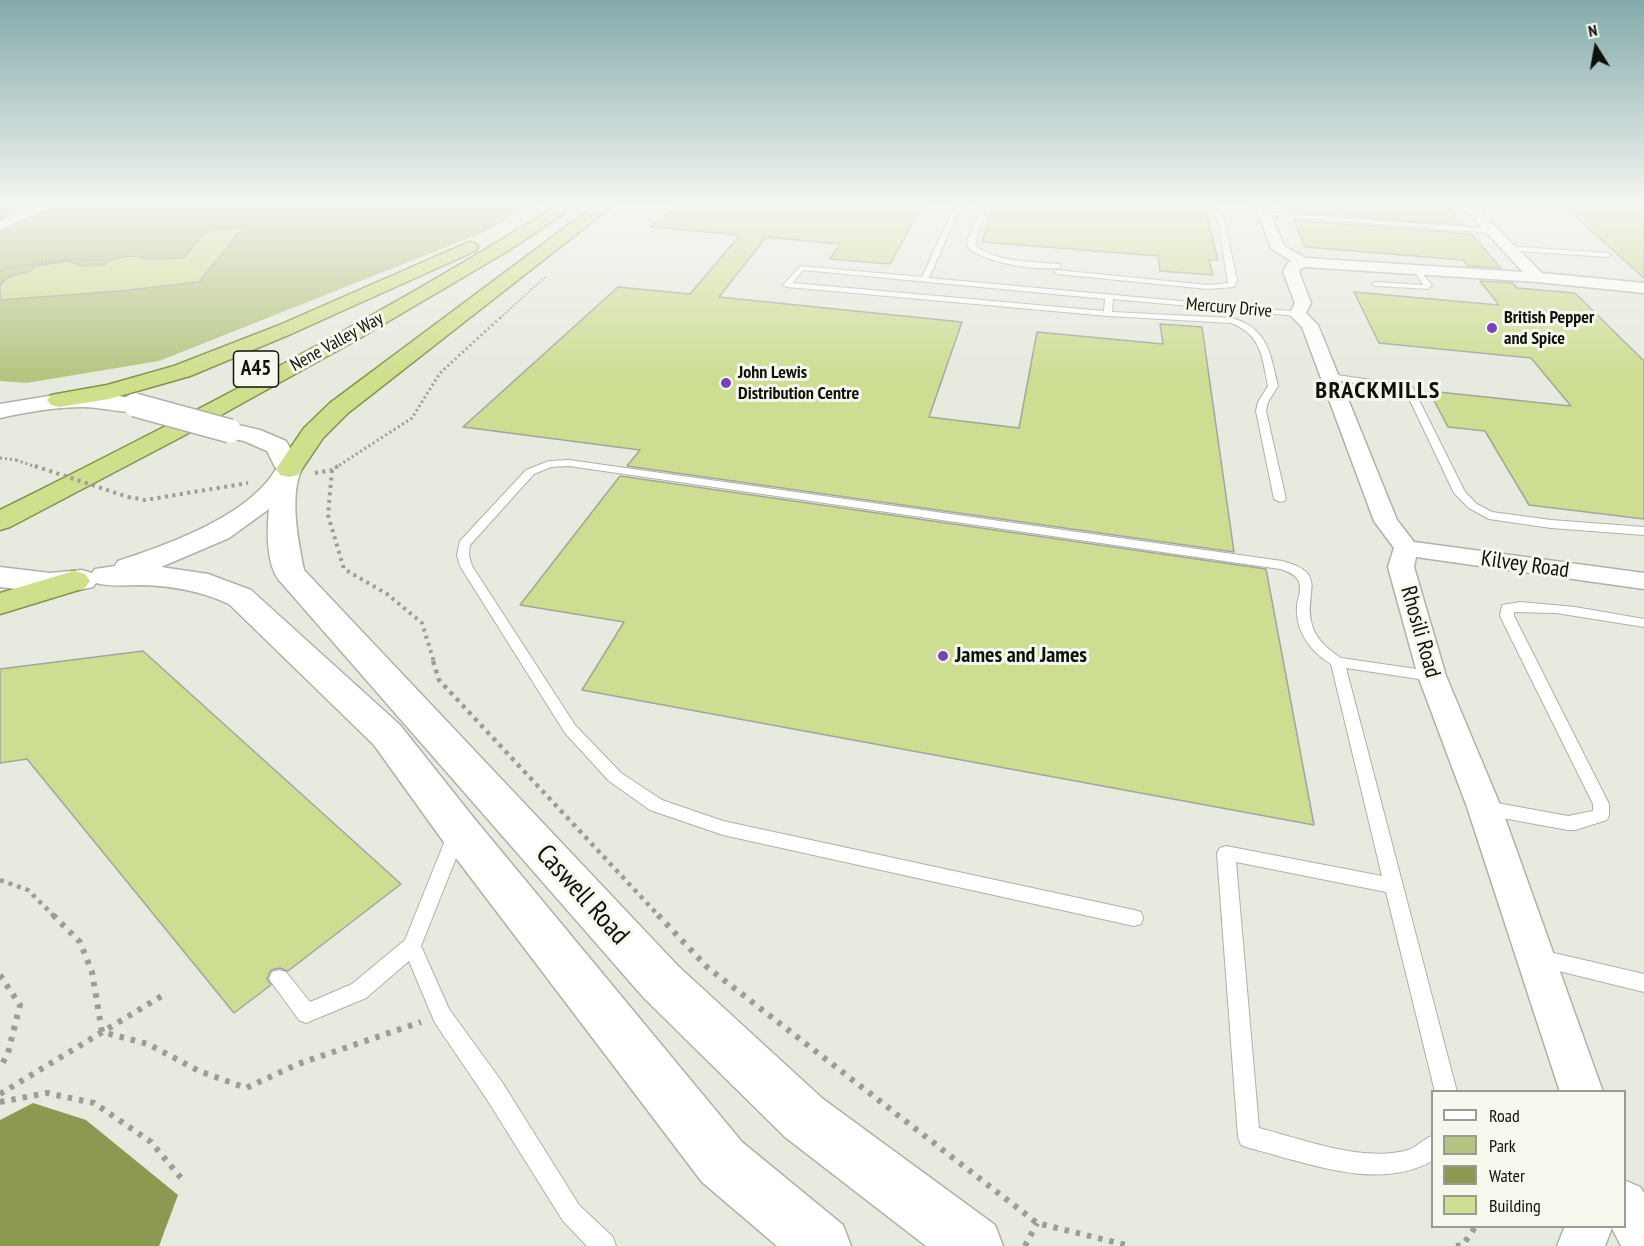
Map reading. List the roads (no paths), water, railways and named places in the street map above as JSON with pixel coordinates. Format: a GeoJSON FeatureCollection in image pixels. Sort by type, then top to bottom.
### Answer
{"type":"FeatureCollection","features":[{"type":"Feature","properties":{"kind":"highway"},"geometry":{"type":"LineString","coordinates":[[59,400],[119,390],[182,371],[284,330],[437,261]]}},
{"type":"Feature","properties":{"kind":"highway","name":"Nene Valley Way"},"geometry":{"type":"LineString","coordinates":[[0,499],[372,309],[458,261]]}},
{"type":"Feature","properties":{"kind":"highway","name":"Nene Valley Way"},"geometry":{"type":"LineString","coordinates":[[0,521],[112,465],[387,315],[480,261]]}},
{"type":"Feature","properties":{"kind":"highway"},"geometry":{"type":"LineString","coordinates":[[387,315],[462,281],[494,261]]}},
{"type":"Feature","properties":{"kind":"highway"},"geometry":{"type":"LineString","coordinates":[[286,476],[313,433],[339,408],[532,261]]}},
{"type":"Feature","properties":{"kind":"highway"},"geometry":{"type":"LineString","coordinates":[[0,604],[90,579]]}},
{"type":"Feature","properties":{"kind":"street"},"geometry":{"type":"LineString","coordinates":[[1521,261],[1537,277]]}},
{"type":"Feature","properties":{"kind":"street"},"geometry":{"type":"LineString","coordinates":[[1406,548],[1386,521],[1310,325],[1298,314],[1303,303],[1291,272],[1293,266],[1303,262],[1537,277],[1644,288]]}},
{"type":"Feature","properties":{"kind":"street"},"geometry":{"type":"LineString","coordinates":[[0,405],[59,400],[106,400],[135,405],[250,435],[277,446],[286,476],[249,513],[184,550],[90,579]]}},
{"type":"Feature","properties":{"kind":"street"},"geometry":{"type":"LineString","coordinates":[[0,411],[33,403]]}},
{"type":"Feature","properties":{"kind":"street","name":"Caswell Road"},"geometry":{"type":"LineString","coordinates":[[286,476],[282,532],[289,572],[297,581],[660,982],[804,1118],[974,1246]]}},
{"type":"Feature","properties":{"kind":"street","name":"Kilvey Road"},"geometry":{"type":"LineString","coordinates":[[1406,548],[1643,582]]}},
{"type":"Feature","properties":{"kind":"street","name":"Rhosili Road"},"geometry":{"type":"LineString","coordinates":[[1406,548],[1401,567],[1432,676],[1484,807],[1581,1090]]}},
{"type":"Feature","properties":{"kind":"street"},"geometry":{"type":"LineString","coordinates":[[0,578],[50,583],[145,575],[186,579],[221,587],[240,597],[387,735],[458,829],[722,1162],[822,1246]]}},
{"type":"Feature","properties":{"kind":"street"},"geometry":{"type":"LineString","coordinates":[[1626,1207],[1644,1242]]}},
{"type":"Feature","properties":{"kind":"street"},"geometry":{"type":"LineString","coordinates":[[1581,1246],[1589,1228]]}},
{"type":"Feature","properties":{"kind":"lane"},"geometry":{"type":"LineString","coordinates":[[925,279],[933,261]]}},
{"type":"Feature","properties":{"kind":"lane"},"geometry":{"type":"LineString","coordinates":[[1004,261],[1057,276],[1202,287],[1231,285],[1233,280],[1229,261]]}},
{"type":"Feature","properties":{"kind":"lane","name":"Mercury Drive"},"geometry":{"type":"LineString","coordinates":[[980,302],[787,285],[801,267],[984,285],[1057,276],[1109,297],[1298,314]]}},
{"type":"Feature","properties":{"kind":"lane"},"geometry":{"type":"LineString","coordinates":[[1376,284],[1425,287],[1428,285],[1428,280],[1418,270]]}},
{"type":"Feature","properties":{"kind":"lane"},"geometry":{"type":"LineString","coordinates":[[984,285],[980,302],[1108,314],[1232,321],[1244,324],[1254,331],[1261,339],[1273,386],[1263,402],[1261,411],[1280,499]]}},
{"type":"Feature","properties":{"kind":"lane"},"geometry":{"type":"LineString","coordinates":[[1108,314],[1109,297]]}},
{"type":"Feature","properties":{"kind":"lane"},"geometry":{"type":"LineString","coordinates":[[1330,377],[1409,388],[1460,493],[1473,506],[1489,515],[1551,524],[1644,531]]}},
{"type":"Feature","properties":{"kind":"lane"},"geometry":{"type":"LineString","coordinates":[[1134,918],[723,828],[656,806],[615,777],[570,729],[466,566],[462,555],[464,544],[530,472],[549,464],[569,463],[1282,565],[1301,574],[1305,581],[1307,590],[1303,606],[1306,630],[1318,648],[1337,662],[1432,676]]}},
{"type":"Feature","properties":{"kind":"lane"},"geometry":{"type":"LineString","coordinates":[[1484,807],[1568,823],[1600,815],[1601,804],[1507,616],[1507,608],[1516,606],[1558,610],[1644,623]]}},
{"type":"Feature","properties":{"kind":"lane"},"geometry":{"type":"LineString","coordinates":[[1337,662],[1445,1090]]}},
{"type":"Feature","properties":{"kind":"lane"},"geometry":{"type":"LineString","coordinates":[[279,979],[306,1013],[359,991],[412,946],[458,829]]}},
{"type":"Feature","properties":{"kind":"lane"},"geometry":{"type":"LineString","coordinates":[[1394,886],[1226,853],[1249,1137],[1356,1163],[1374,1165],[1411,1160],[1431,1148]]}},
{"type":"Feature","properties":{"kind":"lane"},"geometry":{"type":"LineString","coordinates":[[412,946],[442,1016],[494,1090],[571,1213],[604,1246]]}},
{"type":"Feature","properties":{"kind":"lane"},"geometry":{"type":"LineString","coordinates":[[1536,958],[1644,983]]}},
{"type":"Feature","properties":{"kind":"water"},"geometry":{"type":"Polygon","coordinates":[[[33,1103],[86,1120],[178,1195],[159,1246],[0,1246],[0,1120],[33,1103]]]}},
{"type":"Feature","properties":{"kind":"place","name":"British Pepper and Spice"},"geometry":{"type":"Point","coordinates":[1492,328]}},
{"type":"Feature","properties":{"kind":"place","name":"John Lewis Distribution Centre"},"geometry":{"type":"Point","coordinates":[726,383]}},
{"type":"Feature","properties":{"kind":"place","name":"James and James"},"geometry":{"type":"Point","coordinates":[943,656]}},
{"type":"Feature","properties":{"kind":"district","name":"BRACKMILLS"},"geometry":{"type":"Point","coordinates":[1378,391]}}]}
